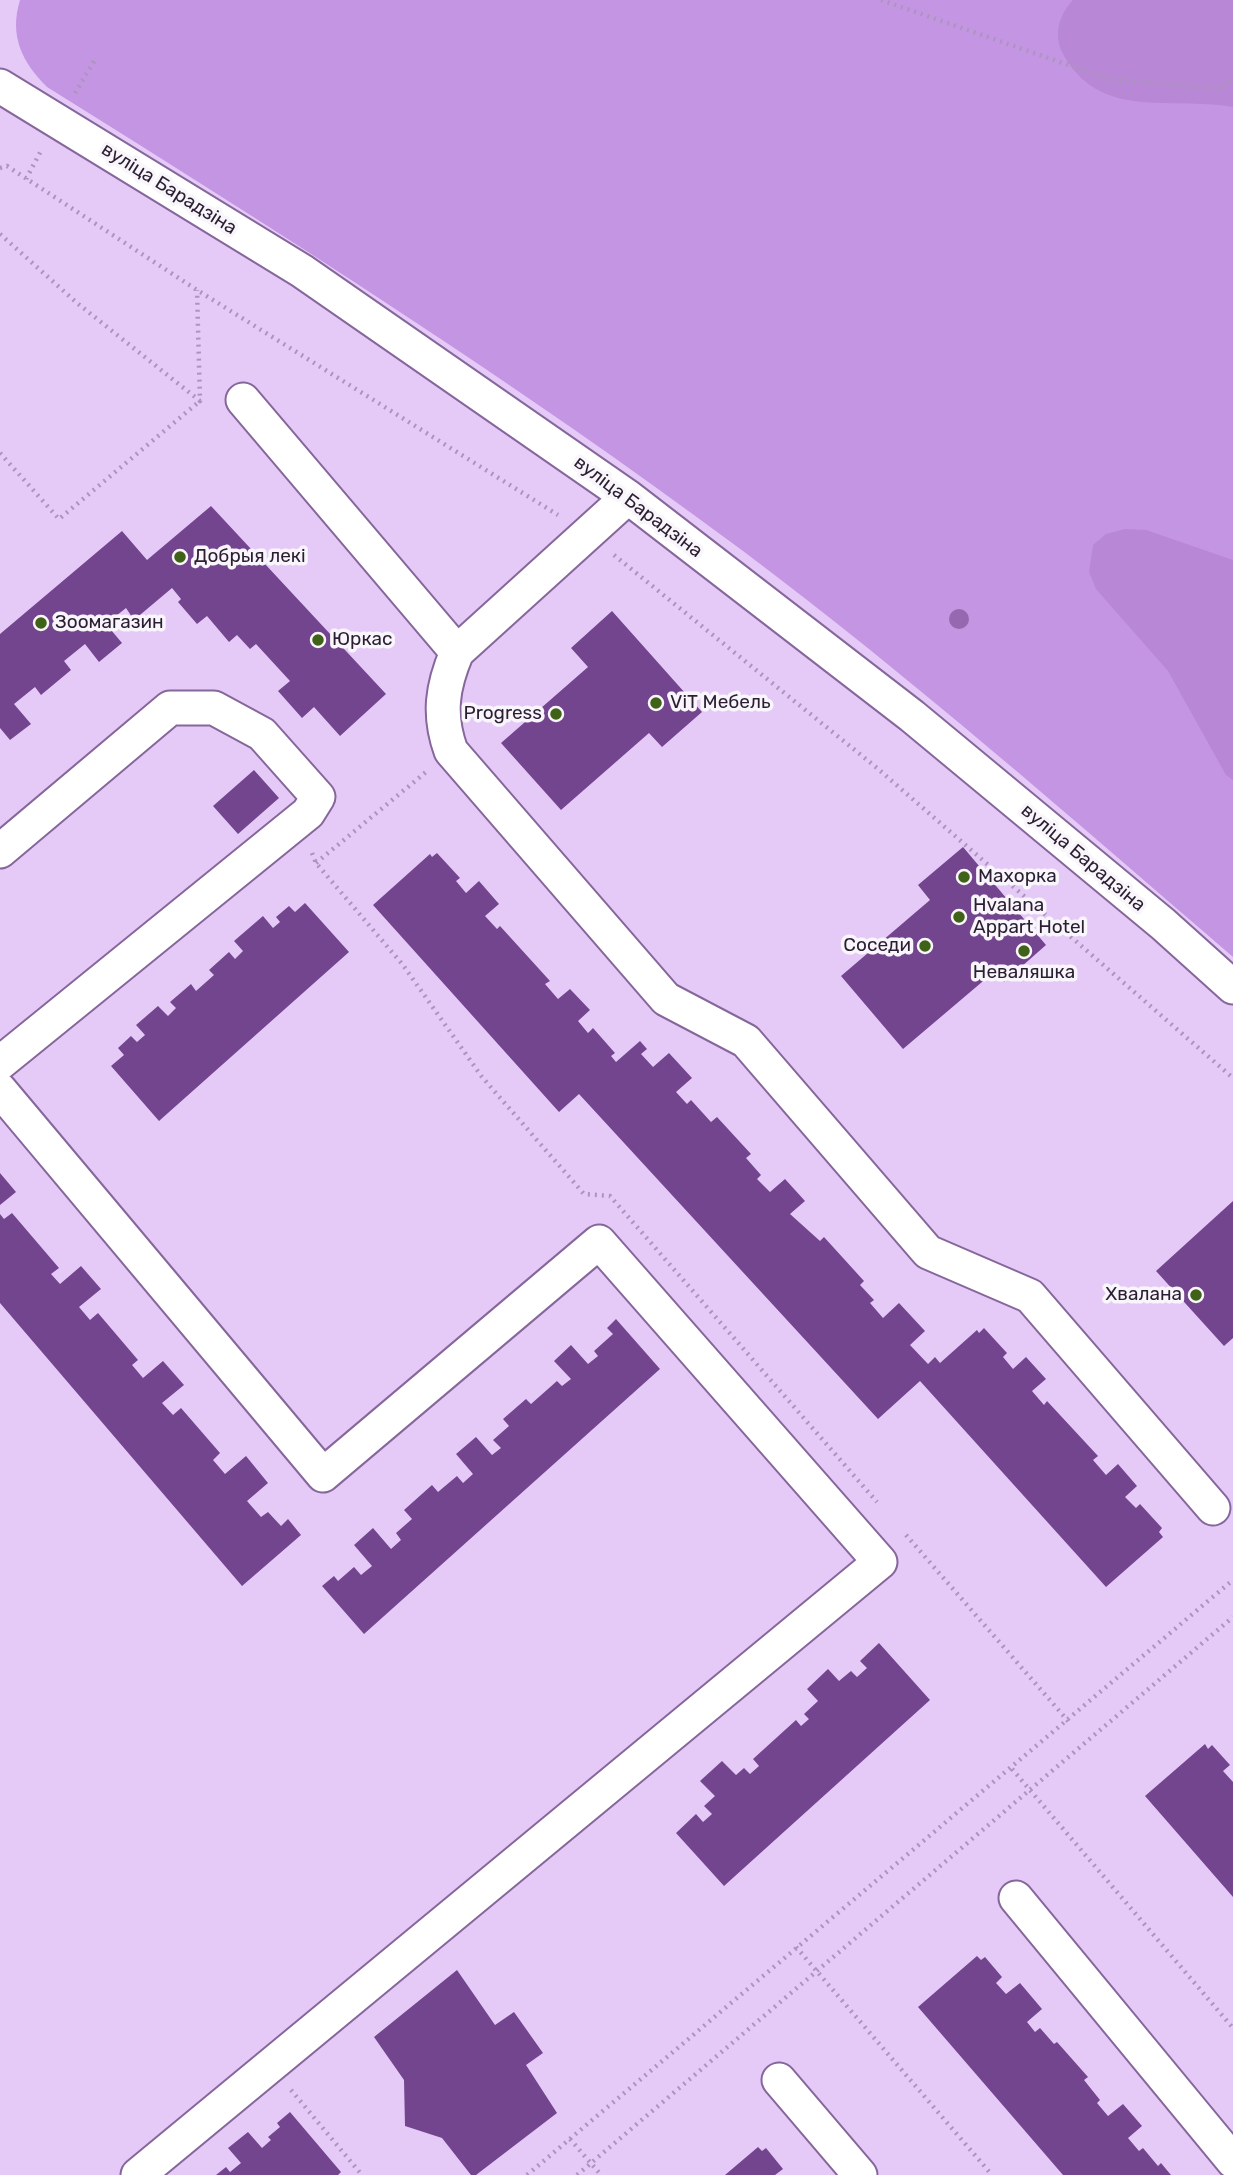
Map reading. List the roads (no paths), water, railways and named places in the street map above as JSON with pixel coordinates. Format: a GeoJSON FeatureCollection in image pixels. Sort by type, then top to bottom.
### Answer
{"type":"FeatureCollection","features":[{"type":"Feature","properties":{"kind":"street","name":"вуліца Барадзіна"},"geometry":{"type":"LineString","coordinates":[[0,86],[302,271],[628,497],[912,716],[1163,924],[1233,987]]}},
{"type":"Feature","properties":{"kind":"street"},"geometry":{"type":"LineString","coordinates":[[243,400],[457,652]]}},
{"type":"Feature","properties":{"kind":"street"},"geometry":{"type":"LineString","coordinates":[[628,497],[457,652],[443,686],[443,730],[451,751],[666,999],[746,1041],[928,1252],[1030,1296],[1213,1508]]}},
{"type":"Feature","properties":{"kind":"street"},"geometry":{"type":"LineString","coordinates":[[0,851],[170,708],[214,708],[262,734],[318,797],[308,813],[0,1063]]}},
{"type":"Feature","properties":{"kind":"street"},"geometry":{"type":"LineString","coordinates":[[0,1090],[323,1475],[599,1242],[880,1562],[138,2175]]}},
{"type":"Feature","properties":{"kind":"street"},"geometry":{"type":"LineString","coordinates":[[1016,1898],[1233,2161]]}},
{"type":"Feature","properties":{"kind":"street"},"geometry":{"type":"LineString","coordinates":[[779,2080],[860,2175]]}},
{"type":"Feature","properties":{"kind":"place","name":"Добрыя лекі"},"geometry":{"type":"Point","coordinates":[180,557]}},
{"type":"Feature","properties":{"kind":"place","name":"Зоомагазин"},"geometry":{"type":"Point","coordinates":[41,623]}},
{"type":"Feature","properties":{"kind":"place","name":"Юркас"},"geometry":{"type":"Point","coordinates":[318,640]}},
{"type":"Feature","properties":{"kind":"place","name":"ViT Мебель"},"geometry":{"type":"Point","coordinates":[656,703]}},
{"type":"Feature","properties":{"kind":"place","name":"Progress"},"geometry":{"type":"Point","coordinates":[556,714]}},
{"type":"Feature","properties":{"kind":"place","name":"Махорка"},"geometry":{"type":"Point","coordinates":[964,877]}},
{"type":"Feature","properties":{"kind":"place","name":"Hvalana Appart Hotel"},"geometry":{"type":"Point","coordinates":[959,917]}},
{"type":"Feature","properties":{"kind":"place","name":"Соседи"},"geometry":{"type":"Point","coordinates":[925,946]}},
{"type":"Feature","properties":{"kind":"place","name":"Неваляшка"},"geometry":{"type":"Point","coordinates":[1024,951]}},
{"type":"Feature","properties":{"kind":"place","name":"Хвалана"},"geometry":{"type":"Point","coordinates":[1196,1295]}}]}
